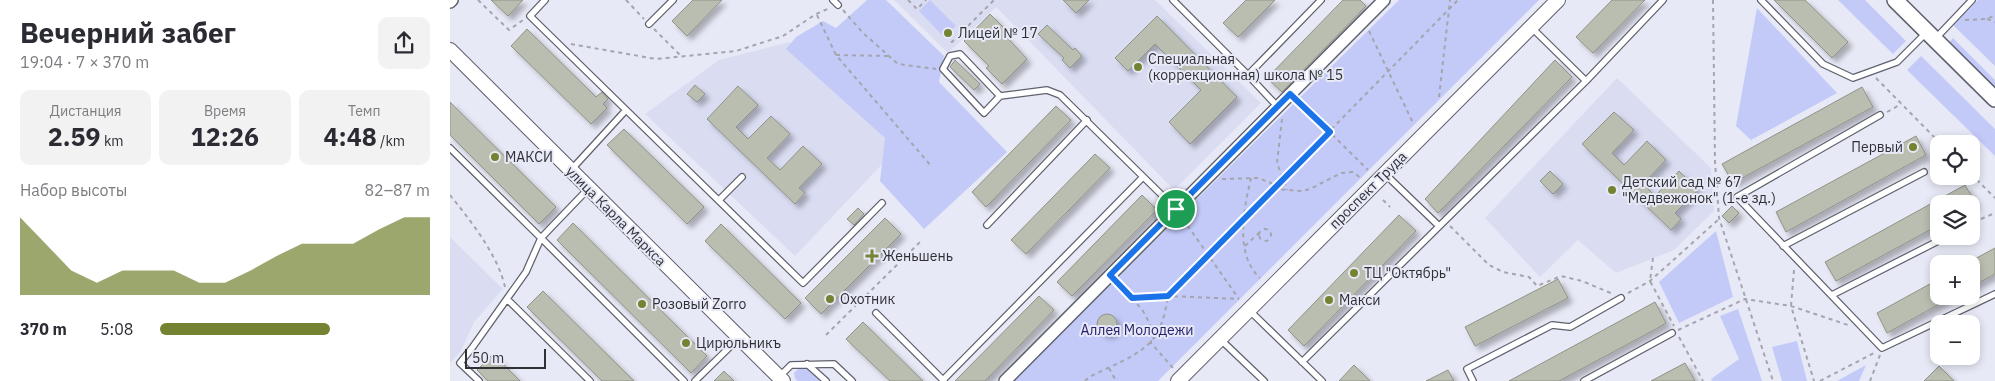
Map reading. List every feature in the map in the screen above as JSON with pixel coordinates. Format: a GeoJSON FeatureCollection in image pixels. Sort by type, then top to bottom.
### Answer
{"type":"FeatureCollection","features":[{"type":"Feature","properties":{"kind":"main road"},"geometry":{"type":"LineString","coordinates":[[1895,0],[1995,99]]}},
{"type":"Feature","properties":{"kind":"street"},"geometry":{"type":"LineString","coordinates":[[1005,381],[1384,0]]}},
{"type":"Feature","properties":{"kind":"street","name":"проспект Труда"},"geometry":{"type":"LineString","coordinates":[[1176,375],[1220,339],[1558,0]]}},
{"type":"Feature","properties":{"kind":"street","name":"улица Карла Маркса"},"geometry":{"type":"LineString","coordinates":[[450,50],[781,379]]}},
{"type":"Feature","properties":{"kind":"lane"},"geometry":{"type":"LineString","coordinates":[[546,0],[530,16],[803,283],[882,203]]}},
{"type":"Feature","properties":{"kind":"lane"},"geometry":{"type":"LineString","coordinates":[[649,24],[673,0]]}},
{"type":"Feature","properties":{"kind":"lane"},"geometry":{"type":"LineString","coordinates":[[833,0],[838,5]]}},
{"type":"Feature","properties":{"kind":"lane"},"geometry":{"type":"LineString","coordinates":[[1174,0],[1248,74],[1284,100]]}},
{"type":"Feature","properties":{"kind":"lane"},"geometry":{"type":"LineString","coordinates":[[1248,74],[1321,0]]}},
{"type":"Feature","properties":{"kind":"lane"},"geometry":{"type":"LineString","coordinates":[[1302,362],[1586,81],[1663,0]]}},
{"type":"Feature","properties":{"kind":"lane"},"geometry":{"type":"LineString","coordinates":[[1762,0],[1823,64],[1853,78],[1897,62],[1948,25],[1972,0]]}},
{"type":"Feature","properties":{"kind":"lane"},"geometry":{"type":"LineString","coordinates":[[1531,27],[1586,81]]}},
{"type":"Feature","properties":{"kind":"lane"},"geometry":{"type":"LineString","coordinates":[[1000,96],[960,54],[950,56],[943,69],[984,113],[1000,96],[1047,90],[1060,95],[1176,209]]}},
{"type":"Feature","properties":{"kind":"lane"},"geometry":{"type":"LineString","coordinates":[[571,170],[626,110]]}},
{"type":"Feature","properties":{"kind":"lane"},"geometry":{"type":"LineString","coordinates":[[1880,115],[1737,197],[1882,348],[1995,294]]}},
{"type":"Feature","properties":{"kind":"lane"},"geometry":{"type":"LineString","coordinates":[[987,225],[1087,120]]}},
{"type":"Feature","properties":{"kind":"lane"},"geometry":{"type":"LineString","coordinates":[[450,148],[684,381]]}},
{"type":"Feature","properties":{"kind":"lane"},"geometry":{"type":"LineString","coordinates":[[1782,246],[1924,172]]}},
{"type":"Feature","properties":{"kind":"lane"},"geometry":{"type":"LineString","coordinates":[[1385,174],[1439,226]]}},
{"type":"Feature","properties":{"kind":"lane"},"geometry":{"type":"LineString","coordinates":[[719,200],[742,177]]}},
{"type":"Feature","properties":{"kind":"lane"},"geometry":{"type":"LineString","coordinates":[[876,313],[944,380],[1143,177]]}},
{"type":"Feature","properties":{"kind":"lane"},"geometry":{"type":"LineString","coordinates":[[478,381],[460,362],[526,272],[541,238],[589,188]]}},
{"type":"Feature","properties":{"kind":"lane"},"geometry":{"type":"LineString","coordinates":[[1832,295],[1930,245]]}},
{"type":"Feature","properties":{"kind":"lane"},"geometry":{"type":"LineString","coordinates":[[1473,381],[1468,369],[1552,325],[1570,327],[1621,298]]}},
{"type":"Feature","properties":{"kind":"lane"},"geometry":{"type":"LineString","coordinates":[[508,299],[590,381]]}},
{"type":"Feature","properties":{"kind":"lane"},"geometry":{"type":"LineString","coordinates":[[1249,310],[1322,381]]}},
{"type":"Feature","properties":{"kind":"lane"},"geometry":{"type":"LineString","coordinates":[[1584,381],[1672,333]]}},
{"type":"Feature","properties":{"kind":"lane"},"geometry":{"type":"LineString","coordinates":[[695,381],[739,338]]}},
{"type":"Feature","properties":{"kind":"lane"},"geometry":{"type":"LineString","coordinates":[[1220,339],[1264,381]]}},
{"type":"Feature","properties":{"kind":"lane"},"geometry":{"type":"LineString","coordinates":[[807,364],[826,381]]}},
{"type":"Feature","properties":{"kind":"lane"},"geometry":{"type":"LineString","coordinates":[[781,379],[791,365],[834,364],[852,381]]}},
{"type":"Feature","properties":{"kind":"path"},"geometry":{"type":"LineString","coordinates":[[478,0],[509,30],[530,16]]}},
{"type":"Feature","properties":{"kind":"path"},"geometry":{"type":"LineString","coordinates":[[908,0],[917,9],[926,0]]}},
{"type":"Feature","properties":{"kind":"path"},"geometry":{"type":"LineString","coordinates":[[946,35],[952,42],[994,0]]}},
{"type":"Feature","properties":{"kind":"path"},"geometry":{"type":"LineString","coordinates":[[1439,97],[1450,0]]}},
{"type":"Feature","properties":{"kind":"path"},"geometry":{"type":"LineString","coordinates":[[1085,381],[1131,357],[1151,343],[1165,318],[1168,296],[1458,0]]}},
{"type":"Feature","properties":{"kind":"path"},"geometry":{"type":"LineString","coordinates":[[1713,0],[1715,162],[1719,218],[1773,381]]}},
{"type":"Feature","properties":{"kind":"path"},"geometry":{"type":"LineString","coordinates":[[556,42],[656,58],[736,51],[783,36],[816,14],[838,5],[863,33],[898,64],[943,69]]}},
{"type":"Feature","properties":{"kind":"path"},"geometry":{"type":"LineString","coordinates":[[816,14],[836,55],[932,167]]}},
{"type":"Feature","properties":{"kind":"path"},"geometry":{"type":"LineString","coordinates":[[1986,19],[1995,15]]}},
{"type":"Feature","properties":{"kind":"path"},"geometry":{"type":"LineString","coordinates":[[1364,19],[1413,123]]}},
{"type":"Feature","properties":{"kind":"path"},"geometry":{"type":"LineString","coordinates":[[1948,25],[1970,19],[1986,19],[1995,22]]}},
{"type":"Feature","properties":{"kind":"path"},"geometry":{"type":"LineString","coordinates":[[836,55],[889,56]]}},
{"type":"Feature","properties":{"kind":"path"},"geometry":{"type":"LineString","coordinates":[[1870,72],[1932,135]]}},
{"type":"Feature","properties":{"kind":"path"},"geometry":{"type":"LineString","coordinates":[[1287,190],[1278,163],[1277,150],[1284,100],[1330,132],[1368,170]]}},
{"type":"Feature","properties":{"kind":"path"},"geometry":{"type":"LineString","coordinates":[[1880,115],[1901,104]]}},
{"type":"Feature","properties":{"kind":"path"},"geometry":{"type":"LineString","coordinates":[[1204,180],[1251,178],[1271,183],[1274,188],[1302,191],[1310,189],[1341,173],[1353,172],[1360,177]]}},
{"type":"Feature","properties":{"kind":"path"},"geometry":{"type":"LineString","coordinates":[[1251,178],[1243,220],[1245,246],[1249,265],[1260,278]]}},
{"type":"Feature","properties":{"kind":"path"},"geometry":{"type":"LineString","coordinates":[[1980,183],[1995,198]]}},
{"type":"Feature","properties":{"kind":"path"},"geometry":{"type":"LineString","coordinates":[[450,195],[473,224],[502,275],[508,299]]}},
{"type":"Feature","properties":{"kind":"path"},"geometry":{"type":"LineString","coordinates":[[1383,200],[1390,207]]}},
{"type":"Feature","properties":{"kind":"path"},"geometry":{"type":"LineString","coordinates":[[1132,298],[1168,296],[1239,299],[1176,209]]}},
{"type":"Feature","properties":{"kind":"path"},"geometry":{"type":"LineString","coordinates":[[1980,220],[1995,212]]}},
{"type":"Feature","properties":{"kind":"path"},"geometry":{"type":"LineString","coordinates":[[1445,220],[1489,265],[1503,272],[1529,277],[1537,286],[1561,276],[1582,281],[1621,298],[1650,281],[1719,218]]}},
{"type":"Feature","properties":{"kind":"path"},"geometry":{"type":"LineString","coordinates":[[1245,246],[1263,229],[1268,230],[1271,237],[1267,241],[1263,241],[1259,236],[1260,232]]}},
{"type":"Feature","properties":{"kind":"path"},"geometry":{"type":"LineString","coordinates":[[826,335],[920,242]]}},
{"type":"Feature","properties":{"kind":"path"},"geometry":{"type":"LineString","coordinates":[[1650,281],[1653,258]]}},
{"type":"Feature","properties":{"kind":"path"},"geometry":{"type":"LineString","coordinates":[[1795,259],[1791,306],[1814,381]]}},
{"type":"Feature","properties":{"kind":"path"},"geometry":{"type":"LineString","coordinates":[[1110,275],[1143,311],[1150,324],[1151,343],[1176,375]]}},
{"type":"Feature","properties":{"kind":"path"},"geometry":{"type":"LineString","coordinates":[[1672,333],[1745,299],[1791,306],[1848,325]]}},
{"type":"Feature","properties":{"kind":"path"},"geometry":{"type":"LineString","coordinates":[[1820,381],[1882,348]]}},
{"type":"Feature","properties":{"kind":"path"},"geometry":{"type":"LineString","coordinates":[[1870,381],[1882,348]]}},
{"type":"Feature","properties":{"kind":"path"},"geometry":{"type":"LineString","coordinates":[[1109,368],[1116,381]]}},
{"type":"Feature","properties":{"kind":"shaded area","name":"Специальная (коррекционная) школа № 15"},"geometry":{"type":"Polygon","coordinates":[[[894,0],[1155,0],[1261,103],[1174,190],[996,7],[948,53],[894,0]]]}},
{"type":"Feature","properties":{"kind":"shaded area"},"geometry":{"type":"Polygon","coordinates":[[[790,42],[892,139],[886,160],[795,256],[645,114],[719,60],[790,42]]]}},
{"type":"Feature","properties":{"kind":"shaded area","name":"Детский сад № 67 \"Медвежонок\" (1-е зд.)"},"geometry":{"type":"Polygon","coordinates":[[[1617,78],[1711,168],[1714,211],[1674,250],[1616,273],[1578,240],[1540,277],[1485,218],[1617,78]]]}},
{"type":"Feature","properties":{"kind":"shaded area"},"geometry":{"type":"Polygon","coordinates":[[[450,237],[503,289],[474,322],[461,351],[450,363],[450,237]]]}},
{"type":"Feature","properties":{"kind":"green space"},"geometry":{"type":"Polygon","coordinates":[[[867,0],[886,0],[944,56],[939,82],[1007,152],[924,229],[880,181],[885,138],[786,49],[796,37],[823,21],[836,28],[867,0]]]}},
{"type":"Feature","properties":{"kind":"green space"},"geometry":{"type":"Polygon","coordinates":[[[930,0],[956,26],[944,37],[919,11],[930,0]]]}},
{"type":"Feature","properties":{"kind":"green space","name":"Аллея Молодежи"},"geometry":{"type":"Polygon","coordinates":[[[1399,0],[1539,0],[1158,381],[1012,381],[1399,0]]]}},
{"type":"Feature","properties":{"kind":"green space"},"geometry":{"type":"Polygon","coordinates":[[[1838,0],[1865,0],[1906,41],[1893,54],[1838,0]]]}},
{"type":"Feature","properties":{"kind":"green space"},"geometry":{"type":"Polygon","coordinates":[[[1978,0],[1995,0],[1995,66],[1953,25],[1978,0]]]}},
{"type":"Feature","properties":{"kind":"green space"},"geometry":{"type":"Polygon","coordinates":[[[1757,8],[1837,93],[1751,140],[1736,126],[1757,8]]]}},
{"type":"Feature","properties":{"kind":"green space"},"geometry":{"type":"Polygon","coordinates":[[[1953,38],[1995,80],[1995,89],[1948,43],[1953,38]]]}},
{"type":"Feature","properties":{"kind":"green space"},"geometry":{"type":"Polygon","coordinates":[[[1921,56],[1995,129],[1995,156],[1980,141],[1980,135],[1974,135],[1907,70],[1921,56]]]}},
{"type":"Feature","properties":{"kind":"green space"},"geometry":{"type":"Polygon","coordinates":[[[1716,231],[1733,297],[1679,323],[1659,282],[1716,231]]]}},
{"type":"Feature","properties":{"kind":"green space"},"geometry":{"type":"Polygon","coordinates":[[[1738,309],[1762,381],[1712,381],[1711,379],[1739,359],[1720,316],[1738,309]]]}},
{"type":"Feature","properties":{"kind":"green space"},"geometry":{"type":"Polygon","coordinates":[[[1797,341],[1807,381],[1782,381],[1772,347],[1797,341]]]}},
{"type":"Feature","properties":{"kind":"green space"},"geometry":{"type":"Polygon","coordinates":[[[1866,365],[1859,381],[1837,381],[1866,365]]]}},
{"type":"Feature","properties":{"kind":"green space"},"geometry":{"type":"Polygon","coordinates":[[[799,368],[806,368],[820,381],[797,381],[794,373],[799,368]]]}},
{"type":"Feature","properties":{"kind":"building"},"geometry":{"type":"Polygon","coordinates":[[[491,0],[523,0],[508,16],[491,0]]]}},
{"type":"Feature","properties":{"kind":"building"},"geometry":{"type":"Polygon","coordinates":[[[693,0],[722,0],[687,36],[672,21],[693,0]]]}},
{"type":"Feature","properties":{"kind":"building"},"geometry":{"type":"Polygon","coordinates":[[[1063,0],[1089,0],[1076,13],[1063,0]]]}},
{"type":"Feature","properties":{"kind":"building"},"geometry":{"type":"Polygon","coordinates":[[[1246,0],[1275,0],[1238,37],[1223,23],[1246,0]]]}},
{"type":"Feature","properties":{"kind":"building"},"geometry":{"type":"Polygon","coordinates":[[[1343,0],[1360,0],[1366,6],[1282,92],[1267,78],[1343,0]]]}},
{"type":"Feature","properties":{"kind":"building"},"geometry":{"type":"Polygon","coordinates":[[[1612,0],[1645,0],[1593,53],[1576,37],[1612,0]]]}},
{"type":"Feature","properties":{"kind":"building"},"geometry":{"type":"Polygon","coordinates":[[[1774,0],[1805,0],[1848,42],[1832,58],[1774,0]]]}},
{"type":"Feature","properties":{"kind":"building"},"geometry":{"type":"Polygon","coordinates":[[[990,14],[1006,30],[1003,33],[1027,59],[1002,84],[986,68],[989,66],[964,41],[990,14]]]}},
{"type":"Feature","properties":{"kind":"building"},"geometry":{"type":"Polygon","coordinates":[[[1157,16],[1237,97],[1190,144],[1169,122],[1201,90],[1155,44],[1128,71],[1115,58],[1157,16]]]}},
{"type":"Feature","properties":{"kind":"building"},"geometry":{"type":"Polygon","coordinates":[[[1047,25],[1082,56],[1070,68],[1062,60],[1064,58],[1038,34],[1047,25]]]}},
{"type":"Feature","properties":{"kind":"building"},"geometry":{"type":"Polygon","coordinates":[[[527,29],[596,97],[602,92],[608,99],[603,104],[607,108],[591,124],[511,46],[527,29]]]}},
{"type":"Feature","properties":{"kind":"building"},"geometry":{"type":"Polygon","coordinates":[[[955,60],[980,84],[974,90],[950,67],[955,60]]]}},
{"type":"Feature","properties":{"kind":"building"},"geometry":{"type":"Polygon","coordinates":[[[1555,60],[1572,77],[1438,213],[1425,199],[1555,60]]]}},
{"type":"Feature","properties":{"kind":"building"},"geometry":{"type":"Polygon","coordinates":[[[695,85],[705,94],[697,102],[687,94],[695,85]]]}},
{"type":"Feature","properties":{"kind":"building"},"geometry":{"type":"Polygon","coordinates":[[[738,86],[758,105],[736,127],[748,139],[771,116],[790,134],[767,158],[780,170],[803,146],[822,164],[799,188],[805,193],[795,204],[707,119],[738,86]]]}},
{"type":"Feature","properties":{"kind":"building"},"geometry":{"type":"Polygon","coordinates":[[[1862,87],[1873,107],[1733,183],[1722,164],[1862,87]]]}},
{"type":"Feature","properties":{"kind":"building"},"geometry":{"type":"Polygon","coordinates":[[[450,102],[556,207],[539,224],[450,135],[450,102]]]}},
{"type":"Feature","properties":{"kind":"building"},"geometry":{"type":"Polygon","coordinates":[[[1056,106],[1071,120],[986,207],[972,192],[1056,106]]]}},
{"type":"Feature","properties":{"kind":"building"},"geometry":{"type":"Polygon","coordinates":[[[1614,112],[1634,130],[1612,153],[1624,165],[1647,141],[1666,160],[1643,184],[1655,196],[1679,171],[1698,190],[1675,213],[1681,219],[1671,230],[1582,144],[1614,112]]]}},
{"type":"Feature","properties":{"kind":"building"},"geometry":{"type":"Polygon","coordinates":[[[624,129],[704,207],[687,224],[607,145],[624,129]]]}},
{"type":"Feature","properties":{"kind":"building"},"geometry":{"type":"Polygon","coordinates":[[[1916,136],[1926,155],[1786,232],[1776,212],[1916,136]]]}},
{"type":"Feature","properties":{"kind":"building"},"geometry":{"type":"Polygon","coordinates":[[[1095,154],[1110,168],[1026,254],[1011,240],[1095,154]]]}},
{"type":"Feature","properties":{"kind":"building"},"geometry":{"type":"Polygon","coordinates":[[[1550,171],[1563,184],[1553,194],[1540,181],[1550,171]]]}},
{"type":"Feature","properties":{"kind":"building"},"geometry":{"type":"Polygon","coordinates":[[[1965,185],[1971,195],[1947,195],[1965,185]]]}},
{"type":"Feature","properties":{"kind":"building"},"geometry":{"type":"Polygon","coordinates":[[[1142,195],[1157,210],[1072,296],[1057,282],[1142,195]]]}},
{"type":"Feature","properties":{"kind":"building"},"geometry":{"type":"Polygon","coordinates":[[[1930,204],[1930,230],[1836,281],[1825,262],[1930,204]]]}},
{"type":"Feature","properties":{"kind":"building"},"geometry":{"type":"Polygon","coordinates":[[[1732,206],[1739,213],[1729,223],[1722,216],[1732,206]]]}},
{"type":"Feature","properties":{"kind":"building"},"geometry":{"type":"Polygon","coordinates":[[[858,208],[864,214],[854,225],[847,219],[858,208]]]}},
{"type":"Feature","properties":{"kind":"building"},"geometry":{"type":"Polygon","coordinates":[[[1399,215],[1416,231],[1304,346],[1288,330],[1399,215]]]}},
{"type":"Feature","properties":{"kind":"building"},"geometry":{"type":"Polygon","coordinates":[[[885,218],[901,234],[821,314],[805,298],[885,218]]]}},
{"type":"Feature","properties":{"kind":"building"},"geometry":{"type":"Polygon","coordinates":[[[573,223],[707,356],[691,373],[557,240],[573,223]]]}},
{"type":"Feature","properties":{"kind":"building"},"geometry":{"type":"Polygon","coordinates":[[[721,224],[801,303],[785,319],[705,241],[721,224]]]}},
{"type":"Feature","properties":{"kind":"building"},"geometry":{"type":"Polygon","coordinates":[[[1995,248],[1995,274],[1980,282],[1980,256],[1995,248]]]}},
{"type":"Feature","properties":{"kind":"building"},"geometry":{"type":"Polygon","coordinates":[[[1558,279],[1568,298],[1475,346],[1465,327],[1558,279]]]}},
{"type":"Feature","properties":{"kind":"building"},"geometry":{"type":"Polygon","coordinates":[[[1930,284],[1930,305],[1938,305],[1887,333],[1877,313],[1930,284]]]}},
{"type":"Feature","properties":{"kind":"building"},"geometry":{"type":"Polygon","coordinates":[[[543,291],[634,381],[602,381],[527,307],[543,291]]]}},
{"type":"Feature","properties":{"kind":"building"},"geometry":{"type":"Polygon","coordinates":[[[1039,296],[1054,310],[985,381],[955,381],[1039,296]]]}},
{"type":"Feature","properties":{"kind":"building"},"geometry":{"type":"Polygon","coordinates":[[[1655,302],[1666,323],[1656,329],[1559,381],[1509,381],[1655,302]]]}},
{"type":"Feature","properties":{"kind":"building"},"geometry":{"type":"Polygon","coordinates":[[[1103,314],[1111,314],[1117,320],[1117,328],[1111,334],[1103,334],[1097,328],[1097,320],[1103,314]]]}},
{"type":"Feature","properties":{"kind":"building"},"geometry":{"type":"Polygon","coordinates":[[[863,322],[923,381],[890,381],[846,339],[863,322]]]}},
{"type":"Feature","properties":{"kind":"building"},"geometry":{"type":"Polygon","coordinates":[[[493,354],[520,381],[488,381],[477,370],[493,354]]]}},
{"type":"Feature","properties":{"kind":"building"},"geometry":{"type":"Polygon","coordinates":[[[1685,363],[1695,381],[1651,381],[1685,363]]]}},
{"type":"Feature","properties":{"kind":"building"},"geometry":{"type":"Polygon","coordinates":[[[1354,365],[1370,381],[1339,381],[1354,365]]]}},
{"type":"Feature","properties":{"kind":"building"},"geometry":{"type":"Polygon","coordinates":[[[1939,366],[1954,381],[1924,381],[1939,366]]]}},
{"type":"Feature","properties":{"kind":"building"},"geometry":{"type":"Polygon","coordinates":[[[1448,370],[1454,381],[1426,381],[1448,370]]]}},
{"type":"Feature","properties":{"kind":"building"},"geometry":{"type":"Polygon","coordinates":[[[724,371],[734,381],[714,381],[724,371]]]}},
{"type":"Feature","properties":{"kind":"place","name":"Лицей № 17"},"geometry":{"type":"Point","coordinates":[948,33]}},
{"type":"Feature","properties":{"kind":"place","name":"Специальная (коррекционная) школа № 15"},"geometry":{"type":"Point","coordinates":[1138,67]}},
{"type":"Feature","properties":{"kind":"place","name":"Первый"},"geometry":{"type":"Point","coordinates":[1913,147]}},
{"type":"Feature","properties":{"kind":"place","name":"МАКСИ"},"geometry":{"type":"Point","coordinates":[495,157]}},
{"type":"Feature","properties":{"kind":"place","name":"Детский сад № 67 \"Медвежонок\" (1-е зд.)"},"geometry":{"type":"Point","coordinates":[1612,190]}},
{"type":"Feature","properties":{"kind":"place","name":"Женьшень"},"geometry":{"type":"Point","coordinates":[872,256]}},
{"type":"Feature","properties":{"kind":"place","name":"ТЦ \"Октябрь\""},"geometry":{"type":"Point","coordinates":[1354,273]}},
{"type":"Feature","properties":{"kind":"place","name":"Охотник"},"geometry":{"type":"Point","coordinates":[830,299]}},
{"type":"Feature","properties":{"kind":"place","name":"Макси"},"geometry":{"type":"Point","coordinates":[1329,300]}},
{"type":"Feature","properties":{"kind":"place","name":"Розовый Zorro"},"geometry":{"type":"Point","coordinates":[642,304]}},
{"type":"Feature","properties":{"kind":"place","name":"Цирюльникъ"},"geometry":{"type":"Point","coordinates":[686,343]}},
{"type":"Feature","properties":{"kind":"route"},"geometry":{"type":"LineString","coordinates":[[1290,94],[1330,132],[1168,296],[1132,298],[1110,275],[1176,209],[1290,94]]}}]}
